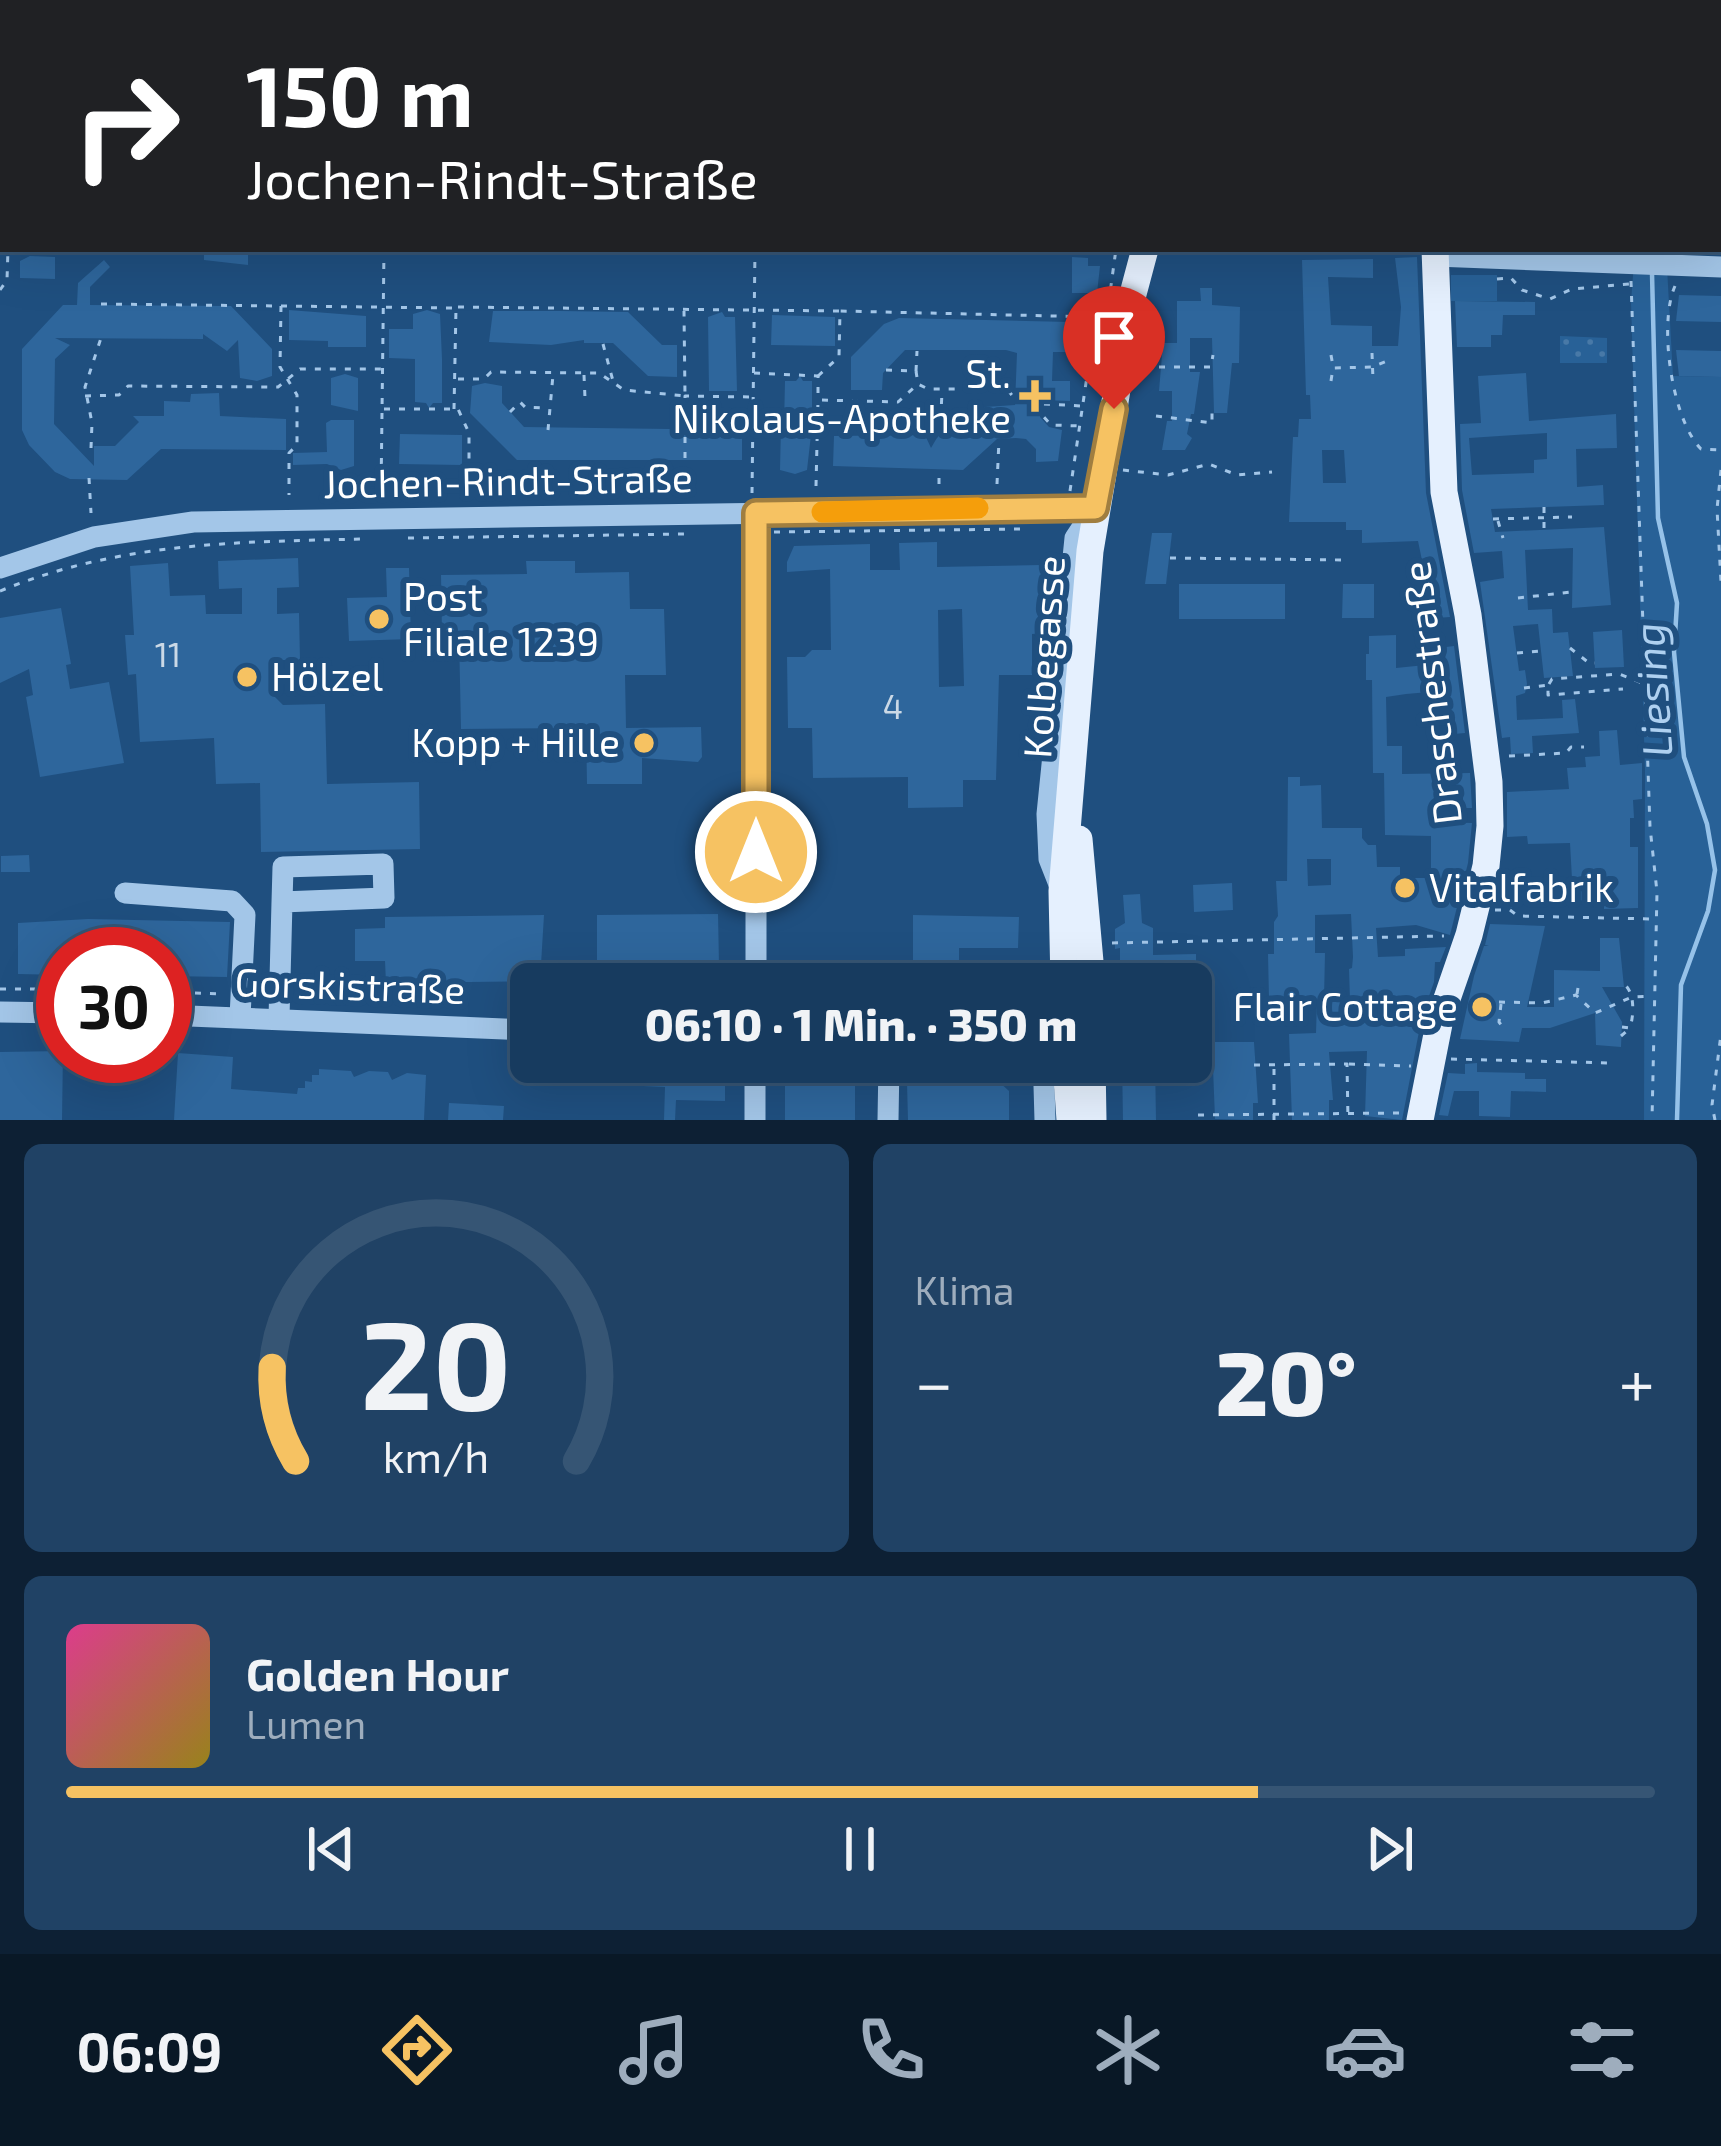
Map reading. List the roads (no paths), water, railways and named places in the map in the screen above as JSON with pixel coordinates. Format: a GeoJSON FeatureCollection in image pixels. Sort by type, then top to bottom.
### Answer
{"type":"FeatureCollection","features":[{"type":"Feature","properties":{"kind":"main road","name":"Kolbegasse"},"geometry":{"type":"LineString","coordinates":[[1064,963],[1062,891],[1095,508],[1132,294],[1144,252]]}},
{"type":"Feature","properties":{"kind":"main road","name":"Draschestraße"},"geometry":{"type":"LineString","coordinates":[[1416,1117],[1426,1061],[1486,866],[1489,782],[1468,615],[1444,492],[1435,252]]}},
{"type":"Feature","properties":{"kind":"main road","name":"Kolbegasse"},"geometry":{"type":"LineString","coordinates":[[1073,789],[1091,963]]}},
{"type":"Feature","properties":{"kind":"main road"},"geometry":{"type":"LineString","coordinates":[[1066,1083],[1070,1120]]}},
{"type":"Feature","properties":{"kind":"main road"},"geometry":{"type":"LineString","coordinates":[[1092,1083],[1093,1120]]}},
{"type":"Feature","properties":{"kind":"street"},"geometry":{"type":"LineString","coordinates":[[1435,252],[1635,270],[1672,264],[1721,267]]}},
{"type":"Feature","properties":{"kind":"street","name":"Jochen-Rindt-Straße"},"geometry":{"type":"LineString","coordinates":[[0,568],[94,537],[194,522],[756,523],[1095,508]]}},
{"type":"Feature","properties":{"kind":"street"},"geometry":{"type":"LineString","coordinates":[[1062,891],[1048,860],[1047,814],[1075,538],[1095,508]]}},
{"type":"Feature","properties":{"kind":"street"},"geometry":{"type":"LineString","coordinates":[[756,523],[756,963]]}},
{"type":"Feature","properties":{"kind":"street"},"geometry":{"type":"LineString","coordinates":[[279,1018],[282,902],[283,867],[383,864],[384,898],[282,902]]}},
{"type":"Feature","properties":{"kind":"street"},"geometry":{"type":"LineString","coordinates":[[124,893],[232,901],[244,915],[241,1006]]}},
{"type":"Feature","properties":{"kind":"street","name":"Gorskistraße"},"geometry":{"type":"LineString","coordinates":[[192,1012],[241,1006],[279,1018],[510,1029]]}},
{"type":"Feature","properties":{"kind":"street"},"geometry":{"type":"LineString","coordinates":[[0,1012],[36,1013]]}},
{"type":"Feature","properties":{"kind":"street"},"geometry":{"type":"LineString","coordinates":[[755,1083],[755,1120]]}},
{"type":"Feature","properties":{"kind":"street"},"geometry":{"type":"LineString","coordinates":[[888,1120],[889,1083]]}},
{"type":"Feature","properties":{"kind":"street"},"geometry":{"type":"LineString","coordinates":[[1045,1120],[1046,1083]]}},
{"type":"Feature","properties":{"kind":"waterway","name":"Liesing"},"geometry":{"type":"LineString","coordinates":[[1652,273],[1658,518],[1677,603],[1674,652],[1684,757],[1707,824],[1715,870],[1708,911],[1681,985],[1677,1120]]}},
{"type":"Feature","properties":{"kind":"place","name":"St. Nikolaus-Apotheke"},"geometry":{"type":"Point","coordinates":[1035,396]}},
{"type":"Feature","properties":{"kind":"place","name":"Post Filiale 1239"},"geometry":{"type":"Point","coordinates":[379,619]}},
{"type":"Feature","properties":{"kind":"place","name":"Hölzel"},"geometry":{"type":"Point","coordinates":[247,677]}},
{"type":"Feature","properties":{"kind":"place","name":"Kopp + Hille"},"geometry":{"type":"Point","coordinates":[644,743]}},
{"type":"Feature","properties":{"kind":"place","name":"Vitalfabrik"},"geometry":{"type":"Point","coordinates":[1405,888]}},
{"type":"Feature","properties":{"kind":"place","name":"Flair Cottage"},"geometry":{"type":"Point","coordinates":[1482,1007]}}]}
